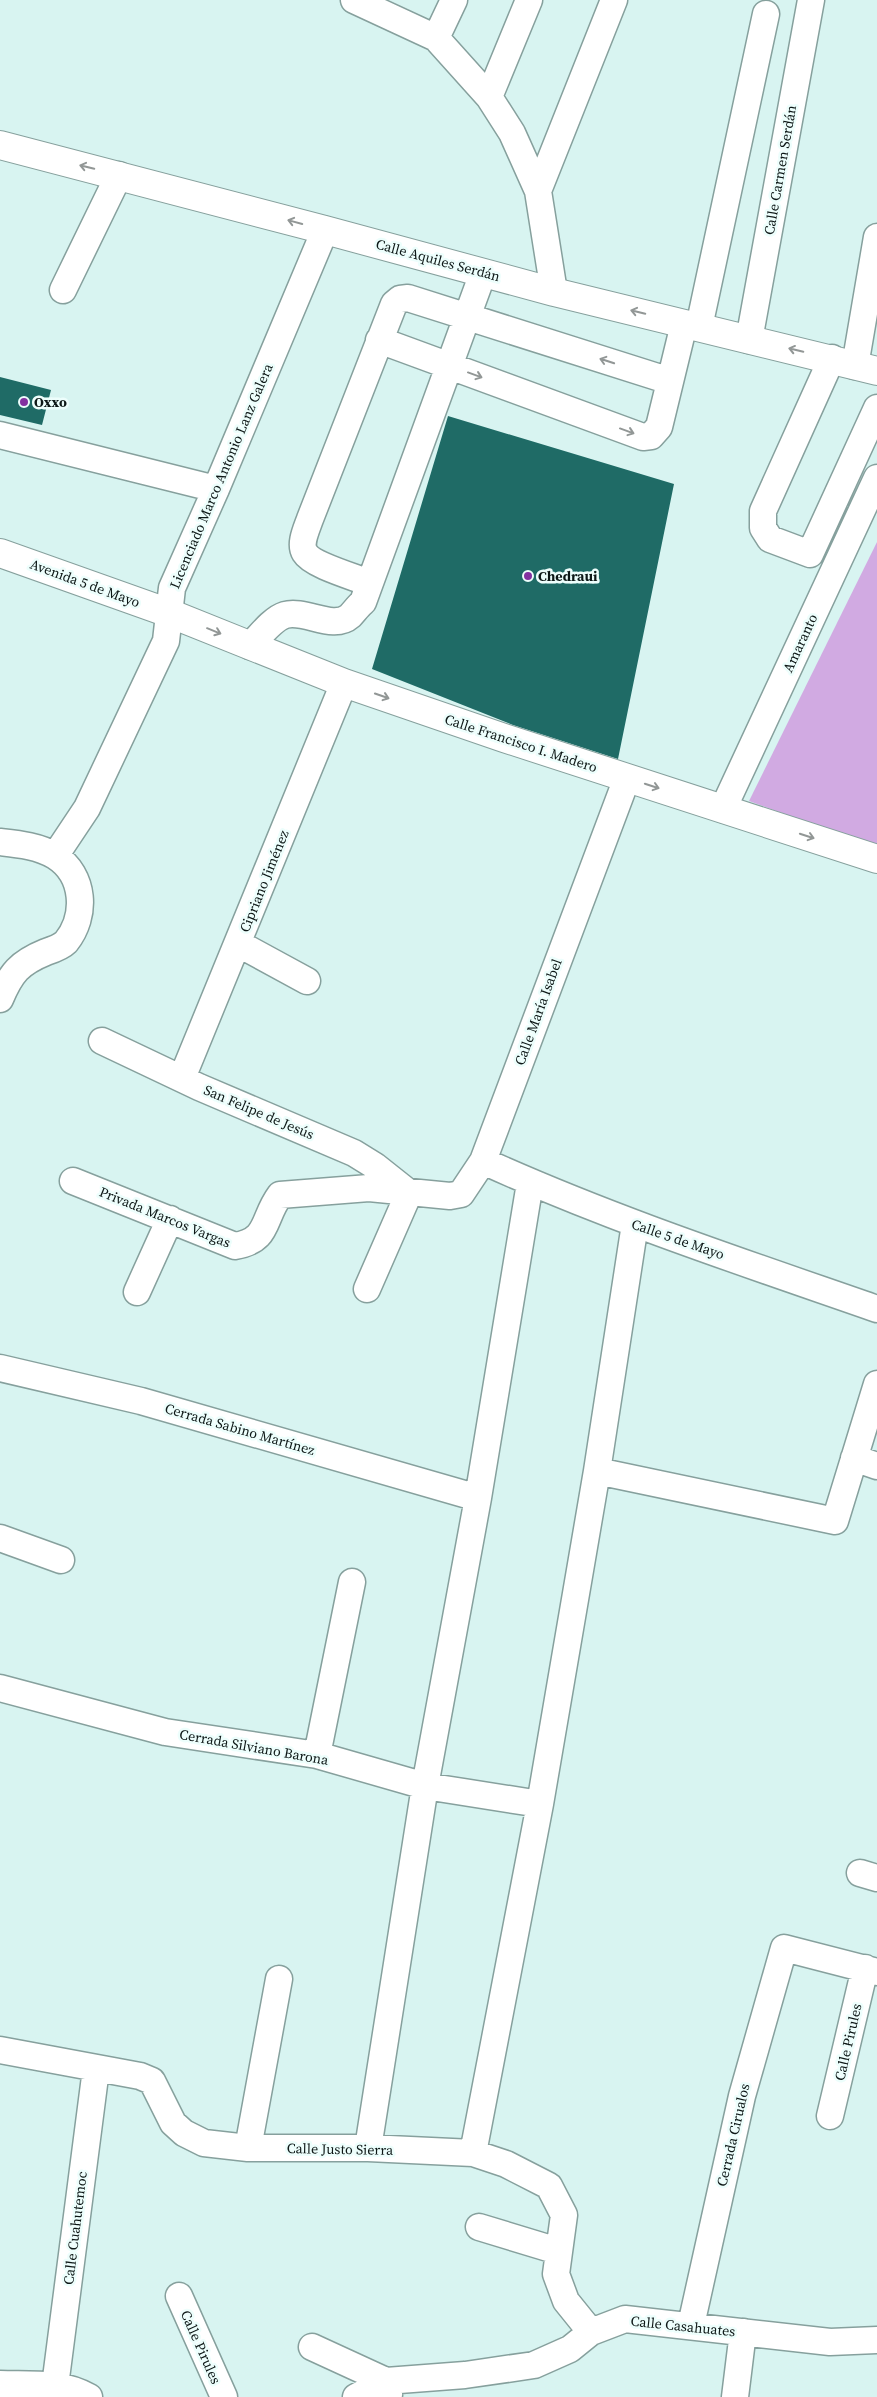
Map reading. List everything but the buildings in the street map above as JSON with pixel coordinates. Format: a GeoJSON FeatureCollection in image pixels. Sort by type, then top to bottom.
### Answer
{"type":"FeatureCollection","features":[{"type":"Feature","properties":{"kind":"main road","name":"Calle Aquiles Serdán"},"geometry":{"type":"LineString","coordinates":[[0,145],[119,175],[554,292],[855,365]]}},
{"type":"Feature","properties":{"kind":"main road","name":"Avenida 5 de Mayo"},"geometry":{"type":"LineString","coordinates":[[0,553],[169,613]]}},
{"type":"Feature","properties":{"kind":"main road","name":"Calle Francisco I. Madero"},"geometry":{"type":"LineString","coordinates":[[169,613],[344,683],[877,859]]}},
{"type":"Feature","properties":{"kind":"street"},"geometry":{"type":"LineString","coordinates":[[354,0],[436,38],[489,96],[512,133],[538,191],[554,292]]}},
{"type":"Feature","properties":{"kind":"street"},"geometry":{"type":"LineString","coordinates":[[436,38],[454,0]]}},
{"type":"Feature","properties":{"kind":"street"},"geometry":{"type":"LineString","coordinates":[[489,96],[529,0]]}},
{"type":"Feature","properties":{"kind":"street"},"geometry":{"type":"LineString","coordinates":[[538,191],[614,0]]}},
{"type":"Feature","properties":{"kind":"street","name":"Calle Carmen Serdán"},"geometry":{"type":"LineString","coordinates":[[749,340],[811,0]]}},
{"type":"Feature","properties":{"kind":"street"},"geometry":{"type":"LineString","coordinates":[[379,340],[643,437],[652,436],[658,427],[670,381],[692,325],[766,14]]}},
{"type":"Feature","properties":{"kind":"street"},"geometry":{"type":"LineString","coordinates":[[63,290],[119,175]]}},
{"type":"Feature","properties":{"kind":"street","name":"Licenciado Marco Antonio Lanz Galera"},"geometry":{"type":"LineString","coordinates":[[55,856],[87,808],[166,641],[172,588],[216,489],[325,230]]}},
{"type":"Feature","properties":{"kind":"street"},"geometry":{"type":"LineString","coordinates":[[836,565],[770,539],[763,528],[763,511],[855,365],[877,237]]}},
{"type":"Feature","properties":{"kind":"street"},"geometry":{"type":"LineString","coordinates":[[250,646],[276,620],[285,615],[302,615],[333,621],[348,618],[363,602],[482,273]]}},
{"type":"Feature","properties":{"kind":"street"},"geometry":{"type":"LineString","coordinates":[[369,582],[312,560],[304,552],[303,543],[310,519],[379,340],[394,304],[400,299],[408,298],[670,381]]}},
{"type":"Feature","properties":{"kind":"street"},"geometry":{"type":"LineString","coordinates":[[810,554],[877,408]]}},
{"type":"Feature","properties":{"kind":"street"},"geometry":{"type":"LineString","coordinates":[[0,435],[216,489]]}},
{"type":"Feature","properties":{"kind":"street","name":"Amaranto"},"geometry":{"type":"LineString","coordinates":[[723,809],[877,478]]}},
{"type":"Feature","properties":{"kind":"street","name":"Cipriano Jiménez"},"geometry":{"type":"LineString","coordinates":[[182,1078],[239,944],[344,683]]}},
{"type":"Feature","properties":{"kind":"street","name":"Calle María Isabel"},"geometry":{"type":"LineString","coordinates":[[410,1193],[450,1196],[461,1194],[483,1161],[627,778]]}},
{"type":"Feature","properties":{"kind":"street"},"geometry":{"type":"LineString","coordinates":[[0,842],[26,845],[55,856],[72,872],[81,898],[81,913],[74,930],[64,944],[19,966],[7,982],[0,999]]}},
{"type":"Feature","properties":{"kind":"street"},"geometry":{"type":"LineString","coordinates":[[239,944],[307,982]]}},
{"type":"Feature","properties":{"kind":"street","name":"San Felipe de Jesús"},"geometry":{"type":"LineString","coordinates":[[102,1041],[354,1153],[375,1166],[410,1193]]}},
{"type":"Feature","properties":{"kind":"street","name":"Calle 5 de Mayo"},"geometry":{"type":"LineString","coordinates":[[483,1161],[530,1183],[635,1224],[877,1309]]}},
{"type":"Feature","properties":{"kind":"street","name":"Privada Marcos Vargas"},"geometry":{"type":"LineString","coordinates":[[73,1181],[235,1246],[250,1243],[262,1234],[273,1204],[280,1195],[369,1188],[410,1193]]}},
{"type":"Feature","properties":{"kind":"street"},"geometry":{"type":"LineString","coordinates":[[368,2148],[424,1786],[478,1498],[530,1183]]}},
{"type":"Feature","properties":{"kind":"street"},"geometry":{"type":"LineString","coordinates":[[368,1289],[410,1193]]}},
{"type":"Feature","properties":{"kind":"street"},"geometry":{"type":"LineString","coordinates":[[137,1292],[170,1219]]}},
{"type":"Feature","properties":{"kind":"street"},"geometry":{"type":"LineString","coordinates":[[473,2153],[540,1804],[597,1471],[635,1224]]}},
{"type":"Feature","properties":{"kind":"street","name":"Cerrada Sabino Martínez"},"geometry":{"type":"LineString","coordinates":[[0,1368],[142,1401],[478,1498]]}},
{"type":"Feature","properties":{"kind":"street"},"geometry":{"type":"LineString","coordinates":[[597,1471],[835,1522],[865,1462],[877,1384]]}},
{"type":"Feature","properties":{"kind":"street"},"geometry":{"type":"LineString","coordinates":[[0,1538],[61,1560]]}},
{"type":"Feature","properties":{"kind":"street"},"geometry":{"type":"LineString","coordinates":[[316,1755],[352,1582]]}},
{"type":"Feature","properties":{"kind":"street","name":"Cerrada Silviano Barona"},"geometry":{"type":"LineString","coordinates":[[0,1688],[165,1732],[316,1755],[424,1786],[540,1804]]}},
{"type":"Feature","properties":{"kind":"street","name":"Calle Pirules"},"geometry":{"type":"LineString","coordinates":[[784,1948],[871,1970],[830,2116]]}},
{"type":"Feature","properties":{"kind":"street","name":"Cerrada Cirualos"},"geometry":{"type":"LineString","coordinates":[[691,2325],[742,2096],[784,1948]]}},
{"type":"Feature","properties":{"kind":"street"},"geometry":{"type":"LineString","coordinates":[[248,2148],[279,1979]]}},
{"type":"Feature","properties":{"kind":"street","name":"Calle Justo Sierra"},"geometry":{"type":"LineString","coordinates":[[0,2050],[140,2076],[152,2081],[173,2122],[184,2133],[204,2143],[248,2148],[368,2148],[473,2153],[506,2164],[549,2186],[564,2215],[556,2274],[566,2301],[591,2332]]}},
{"type":"Feature","properties":{"kind":"street","name":"Calle Cuahutemoc"},"geometry":{"type":"LineString","coordinates":[[55,2386],[96,2069]]}},
{"type":"Feature","properties":{"kind":"street"},"geometry":{"type":"LineString","coordinates":[[479,2227],[558,2251]]}},
{"type":"Feature","properties":{"kind":"street","name":"Calle Pirules"},"geometry":{"type":"LineString","coordinates":[[179,2296],[224,2397]]}},
{"type":"Feature","properties":{"kind":"street","name":"Calle Casahuates"},"geometry":{"type":"LineString","coordinates":[[356,2397],[388,2389],[534,2364],[570,2349],[591,2332],[624,2319],[830,2342],[877,2340]]}},
{"type":"Feature","properties":{"kind":"street"},"geometry":{"type":"LineString","coordinates":[[735,2397],[743,2332]]}},
{"type":"Feature","properties":{"kind":"street"},"geometry":{"type":"LineString","coordinates":[[312,2347],[388,2389]]}},
{"type":"Feature","properties":{"kind":"street"},"geometry":{"type":"LineString","coordinates":[[0,2384],[55,2386],[75,2389],[88,2397]]}},
{"type":"Feature","properties":{"kind":"shaded area"},"geometry":{"type":"Polygon","coordinates":[[[877,542],[877,848],[749,801],[877,542]]]}},
{"type":"Feature","properties":{"kind":"place","name":"Oxxo"},"geometry":{"type":"Point","coordinates":[24,402]}},
{"type":"Feature","properties":{"kind":"place","name":"Chedraui"},"geometry":{"type":"Point","coordinates":[528,576]}}]}
